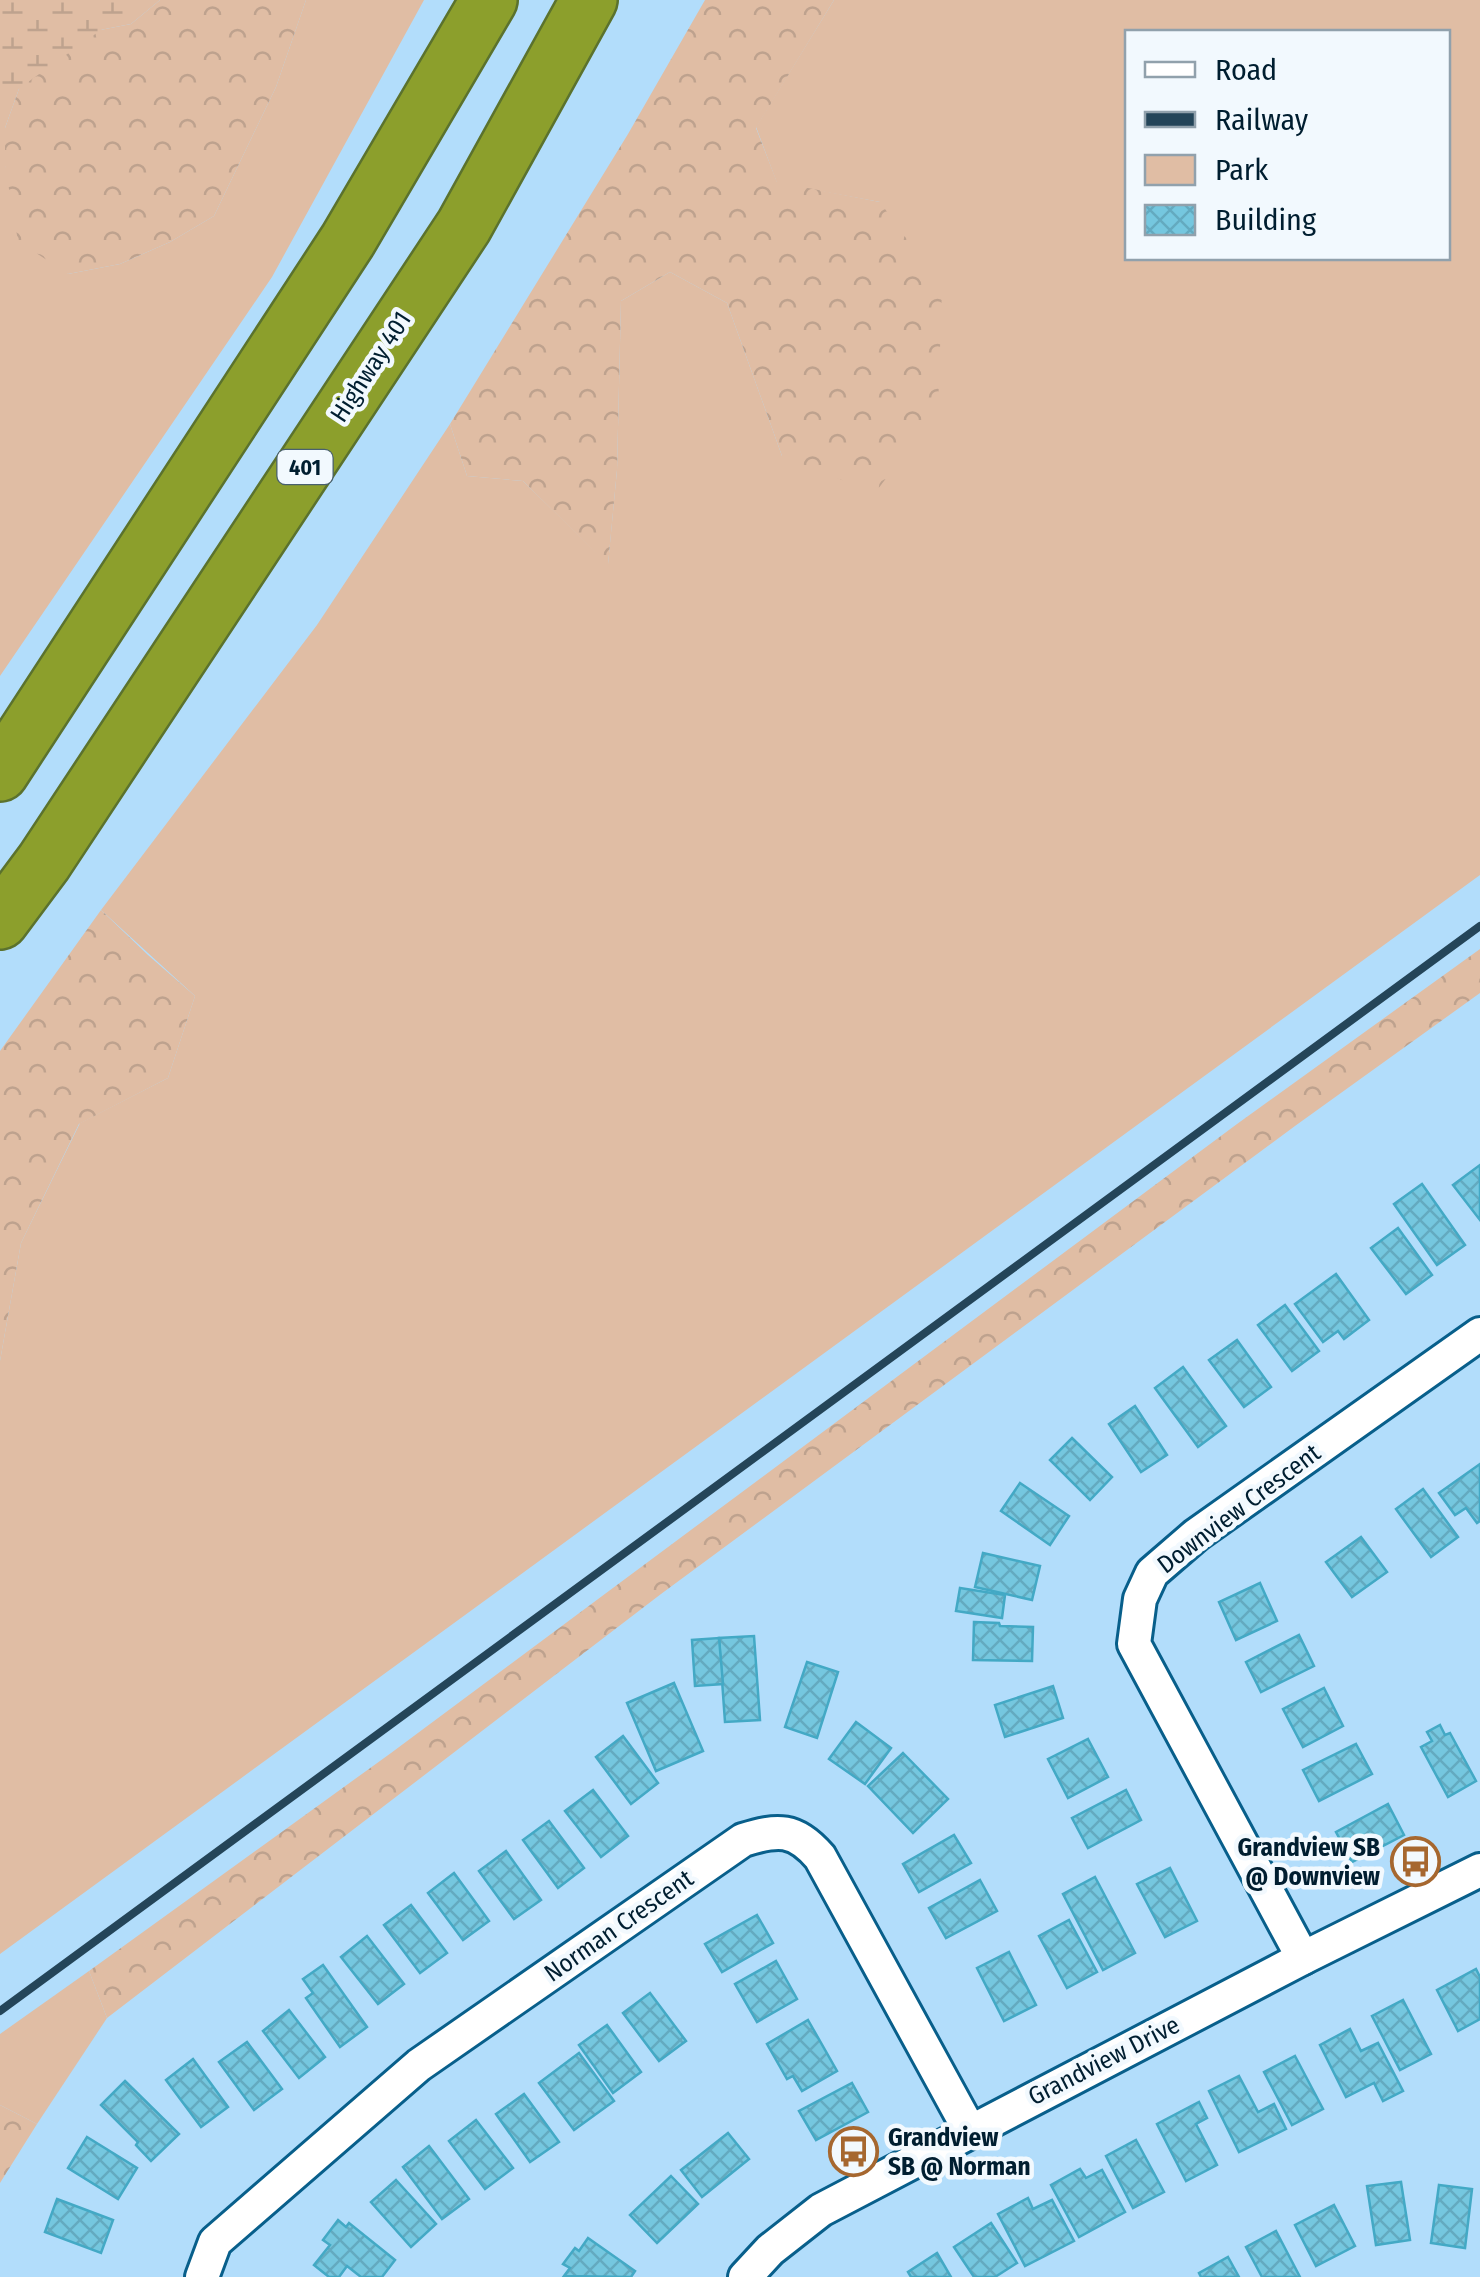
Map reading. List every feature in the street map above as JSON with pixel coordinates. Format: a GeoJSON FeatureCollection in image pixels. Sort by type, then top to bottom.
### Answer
{"type":"FeatureCollection","features":[{"type":"Feature","properties":{"kind":"highway"},"geometry":{"type":"LineString","coordinates":[[0,773],[348,240],[490,0]]}},
{"type":"Feature","properties":{"kind":"highway","name":"Highway 401"},"geometry":{"type":"LineString","coordinates":[[0,921],[44,862],[464,226],[590,0]]}},
{"type":"Feature","properties":{"kind":"street","name":"Downview Crescent"},"geometry":{"type":"LineString","coordinates":[[1302,1958],[1134,1644],[1140,1598],[1152,1573],[1196,1536],[1480,1334]]}},
{"type":"Feature","properties":{"kind":"street","name":"Norman Crescent"},"geometry":{"type":"LineString","coordinates":[[202,2277],[215,2242],[419,2066],[743,1840],[762,1834],[782,1833],[805,1839],[820,1857],[970,2131]]}},
{"type":"Feature","properties":{"kind":"street","name":"Grandview Drive"},"geometry":{"type":"LineString","coordinates":[[745,2277],[770,2250],[821,2210],[1302,1958],[1480,1870]]}},
{"type":"Feature","properties":{"kind":"green space"},"geometry":{"type":"Polygon","coordinates":[[[0,0],[160,0],[131,24],[64,37],[26,69],[5,128],[5,166],[68,274],[120,264],[170,242],[214,216],[276,87],[306,0],[424,0],[272,277],[0,676],[0,0]]]}},
{"type":"Feature","properties":{"kind":"green space"},"geometry":{"type":"Polygon","coordinates":[[[0,0],[143,0],[0,102],[0,0]]]}},
{"type":"Feature","properties":{"kind":"green space"},"geometry":{"type":"Polygon","coordinates":[[[160,0],[306,0],[276,87],[214,216],[170,242],[120,264],[68,274],[18,241],[5,166],[5,128],[26,69],[64,37],[131,24],[160,0]]]}},
{"type":"Feature","properties":{"kind":"green space"},"geometry":{"type":"Polygon","coordinates":[[[705,0],[834,0],[756,128],[777,182],[880,202],[942,288],[938,409],[875,493],[782,456],[727,303],[670,272],[621,301],[617,470],[608,565],[523,481],[467,476],[450,424],[628,134],[705,0]]]}},
{"type":"Feature","properties":{"kind":"green space"},"geometry":{"type":"Polygon","coordinates":[[[834,0],[1480,0],[1480,875],[0,1954],[0,1361],[21,1243],[80,1123],[168,1078],[195,996],[101,910],[317,625],[450,424],[467,476],[523,481],[608,564],[617,470],[621,301],[670,272],[727,303],[782,456],[880,202],[777,183],[756,127],[834,0]]]}},
{"type":"Feature","properties":{"kind":"green space"},"geometry":{"type":"Polygon","coordinates":[[[101,910],[195,996],[168,1078],[79,1124],[21,1243],[0,1361],[0,1051],[101,910]]]}},
{"type":"Feature","properties":{"kind":"green space"},"geometry":{"type":"Polygon","coordinates":[[[1480,949],[1480,993],[661,1594],[107,2018],[89,1971],[391,1753],[1237,1124],[1480,949]]]}},
{"type":"Feature","properties":{"kind":"green space"},"geometry":{"type":"Polygon","coordinates":[[[89,1971],[107,2018],[37,2124],[0,2105],[0,2034],[89,1971]]]}},
{"type":"Feature","properties":{"kind":"green space"},"geometry":{"type":"Polygon","coordinates":[[[0,2105],[37,2124],[0,2183],[0,2105]]]}},
{"type":"Feature","properties":{"kind":"building"},"geometry":{"type":"Polygon","coordinates":[[[1480,1165],[1480,1220],[1453,1185],[1480,1165]]]}},
{"type":"Feature","properties":{"kind":"building"},"geometry":{"type":"Polygon","coordinates":[[[1422,1184],[1465,1245],[1437,1265],[1394,1204],[1422,1184]]]}},
{"type":"Feature","properties":{"kind":"building"},"geometry":{"type":"Polygon","coordinates":[[[1398,1228],[1432,1275],[1406,1294],[1371,1248],[1398,1228]]]}},
{"type":"Feature","properties":{"kind":"building"},"geometry":{"type":"Polygon","coordinates":[[[1336,1274],[1369,1320],[1344,1339],[1338,1331],[1323,1342],[1295,1304],[1336,1274]]]}},
{"type":"Feature","properties":{"kind":"building"},"geometry":{"type":"Polygon","coordinates":[[[1285,1305],[1319,1351],[1292,1371],[1258,1325],[1285,1305]]]}},
{"type":"Feature","properties":{"kind":"building"},"geometry":{"type":"Polygon","coordinates":[[[1237,1340],[1271,1387],[1244,1407],[1209,1360],[1237,1340]]]}},
{"type":"Feature","properties":{"kind":"building"},"geometry":{"type":"Polygon","coordinates":[[[1183,1367],[1226,1426],[1198,1447],[1155,1388],[1183,1367]]]}},
{"type":"Feature","properties":{"kind":"building"},"geometry":{"type":"Polygon","coordinates":[[[1135,1406],[1167,1455],[1141,1472],[1109,1424],[1135,1406]]]}},
{"type":"Feature","properties":{"kind":"building"},"geometry":{"type":"Polygon","coordinates":[[[1072,1438],[1112,1477],[1090,1500],[1050,1460],[1072,1438]]]}},
{"type":"Feature","properties":{"kind":"building"},"geometry":{"type":"Polygon","coordinates":[[[1480,1464],[1477,1523],[1466,1508],[1455,1515],[1439,1493],[1480,1464]]]}},
{"type":"Feature","properties":{"kind":"building"},"geometry":{"type":"Polygon","coordinates":[[[1020,1483],[1069,1516],[1050,1545],[1001,1511],[1020,1483]]]}},
{"type":"Feature","properties":{"kind":"building"},"geometry":{"type":"Polygon","coordinates":[[[1423,1489],[1458,1537],[1431,1557],[1396,1509],[1423,1489]]]}},
{"type":"Feature","properties":{"kind":"building"},"geometry":{"type":"Polygon","coordinates":[[[1361,1537],[1387,1572],[1352,1597],[1326,1562],[1361,1537]]]}},
{"type":"Feature","properties":{"kind":"building"},"geometry":{"type":"Polygon","coordinates":[[[983,1553],[1040,1566],[1032,1600],[975,1587],[983,1553]]]}},
{"type":"Feature","properties":{"kind":"building"},"geometry":{"type":"Polygon","coordinates":[[[1260,1583],[1277,1621],[1236,1640],[1219,1602],[1260,1583]]]}},
{"type":"Feature","properties":{"kind":"building"},"geometry":{"type":"Polygon","coordinates":[[[960,1588],[1005,1595],[1002,1618],[956,1611],[960,1588]]]}},
{"type":"Feature","properties":{"kind":"building"},"geometry":{"type":"Polygon","coordinates":[[[974,1622],[1033,1627],[1032,1661],[973,1660],[974,1622]]]}},
{"type":"Feature","properties":{"kind":"building"},"geometry":{"type":"Polygon","coordinates":[[[1299,1635],[1314,1666],[1261,1692],[1246,1662],[1299,1635]]]}},
{"type":"Feature","properties":{"kind":"building"},"geometry":{"type":"Polygon","coordinates":[[[754,1636],[760,1720],[725,1722],[719,1638],[754,1636]]]}},
{"type":"Feature","properties":{"kind":"building"},"geometry":{"type":"Polygon","coordinates":[[[719,1638],[723,1684],[695,1686],[692,1640],[719,1638]]]}},
{"type":"Feature","properties":{"kind":"building"},"geometry":{"type":"Polygon","coordinates":[[[807,1662],[838,1672],[817,1738],[785,1727],[807,1662]]]}},
{"type":"Feature","properties":{"kind":"building"},"geometry":{"type":"Polygon","coordinates":[[[674,1683],[703,1751],[656,1771],[627,1703],[674,1683]]]}},
{"type":"Feature","properties":{"kind":"building"},"geometry":{"type":"Polygon","coordinates":[[[1053,1686],[1063,1718],[1005,1737],[995,1705],[1053,1686]]]}},
{"type":"Feature","properties":{"kind":"building"},"geometry":{"type":"Polygon","coordinates":[[[1324,1688],[1343,1726],[1303,1747],[1283,1709],[1324,1688]]]}},
{"type":"Feature","properties":{"kind":"building"},"geometry":{"type":"Polygon","coordinates":[[[856,1722],[891,1748],[865,1784],[829,1759],[856,1722]]]}},
{"type":"Feature","properties":{"kind":"building"},"geometry":{"type":"Polygon","coordinates":[[[1440,1725],[1445,1735],[1450,1733],[1476,1781],[1448,1797],[1421,1747],[1432,1741],[1427,1732],[1440,1725]]]}},
{"type":"Feature","properties":{"kind":"building"},"geometry":{"type":"Polygon","coordinates":[[[623,1736],[658,1783],[631,1804],[596,1757],[623,1736]]]}},
{"type":"Feature","properties":{"kind":"building"},"geometry":{"type":"Polygon","coordinates":[[[1088,1739],[1108,1777],[1068,1798],[1048,1759],[1088,1739]]]}},
{"type":"Feature","properties":{"kind":"building"},"geometry":{"type":"Polygon","coordinates":[[[1356,1744],[1372,1774],[1319,1801],[1303,1770],[1356,1744]]]}},
{"type":"Feature","properties":{"kind":"building"},"geometry":{"type":"Polygon","coordinates":[[[903,1753],[948,1799],[913,1833],[868,1786],[903,1753]]]}},
{"type":"Feature","properties":{"kind":"building"},"geometry":{"type":"Polygon","coordinates":[[[593,1790],[628,1836],[601,1857],[565,1811],[593,1790]]]}},
{"type":"Feature","properties":{"kind":"building"},"geometry":{"type":"Polygon","coordinates":[[[1126,1790],[1141,1820],[1088,1848],[1072,1818],[1126,1790]]]}},
{"type":"Feature","properties":{"kind":"building"},"geometry":{"type":"Polygon","coordinates":[[[1388,1804],[1404,1835],[1352,1862],[1336,1832],[1388,1804]]]}},
{"type":"Feature","properties":{"kind":"building"},"geometry":{"type":"Polygon","coordinates":[[[549,1821],[584,1868],[558,1888],[523,1840],[549,1821]]]}},
{"type":"Feature","properties":{"kind":"building"},"geometry":{"type":"Polygon","coordinates":[[[954,1835],[971,1863],[919,1892],[903,1864],[954,1835]]]}},
{"type":"Feature","properties":{"kind":"building"},"geometry":{"type":"Polygon","coordinates":[[[506,1851],[541,1900],[514,1919],[479,1871],[506,1851]]]}},
{"type":"Feature","properties":{"kind":"building"},"geometry":{"type":"Polygon","coordinates":[[[1170,1868],[1197,1921],[1165,1937],[1137,1884],[1170,1868]]]}},
{"type":"Feature","properties":{"kind":"building"},"geometry":{"type":"Polygon","coordinates":[[[454,1873],[489,1921],[463,1940],[428,1893],[454,1873]]]}},
{"type":"Feature","properties":{"kind":"building"},"geometry":{"type":"Polygon","coordinates":[[[1095,1877],[1135,1953],[1103,1970],[1063,1894],[1095,1877]]]}},
{"type":"Feature","properties":{"kind":"building"},"geometry":{"type":"Polygon","coordinates":[[[980,1880],[997,1911],[946,1938],[929,1908],[980,1880]]]}},
{"type":"Feature","properties":{"kind":"building"},"geometry":{"type":"Polygon","coordinates":[[[411,1905],[447,1953],[420,1973],[384,1925],[411,1905]]]}},
{"type":"Feature","properties":{"kind":"building"},"geometry":{"type":"Polygon","coordinates":[[[757,1915],[773,1943],[722,1972],[705,1944],[757,1915]]]}},
{"type":"Feature","properties":{"kind":"building"},"geometry":{"type":"Polygon","coordinates":[[[1069,1920],[1097,1972],[1067,1988],[1039,1936],[1069,1920]]]}},
{"type":"Feature","properties":{"kind":"building"},"geometry":{"type":"Polygon","coordinates":[[[367,1936],[404,1984],[378,2004],[341,1957],[367,1936]]]}},
{"type":"Feature","properties":{"kind":"building"},"geometry":{"type":"Polygon","coordinates":[[[1009,1952],[1036,2005],[1004,2021],[977,1968],[1009,1952]]]}},
{"type":"Feature","properties":{"kind":"building"},"geometry":{"type":"Polygon","coordinates":[[[776,1961],[797,1999],[757,2022],[735,1984],[776,1961]]]}},
{"type":"Feature","properties":{"kind":"building"},"geometry":{"type":"Polygon","coordinates":[[[323,1965],[367,2027],[340,2047],[306,1998],[313,1993],[303,1979],[323,1965]]]}},
{"type":"Feature","properties":{"kind":"building"},"geometry":{"type":"Polygon","coordinates":[[[1476,1969],[1480,1977],[1480,2019],[1458,2031],[1437,1990],[1476,1969]]]}},
{"type":"Feature","properties":{"kind":"building"},"geometry":{"type":"Polygon","coordinates":[[[650,1993],[686,2041],[659,2061],[623,2013],[650,1993]]]}},
{"type":"Feature","properties":{"kind":"building"},"geometry":{"type":"Polygon","coordinates":[[[1403,2000],[1431,2054],[1400,2070],[1372,2016],[1403,2000]]]}},
{"type":"Feature","properties":{"kind":"building"},"geometry":{"type":"Polygon","coordinates":[[[289,2010],[325,2057],[299,2078],[263,2031],[289,2010]]]}},
{"type":"Feature","properties":{"kind":"building"},"geometry":{"type":"Polygon","coordinates":[[[808,2020],[837,2071],[802,2091],[793,2076],[787,2079],[767,2044],[808,2020]]]}},
{"type":"Feature","properties":{"kind":"building"},"geometry":{"type":"Polygon","coordinates":[[[607,2025],[641,2072],[613,2093],[579,2045],[607,2025]]]}},
{"type":"Feature","properties":{"kind":"building"},"geometry":{"type":"Polygon","coordinates":[[[1350,2029],[1361,2051],[1378,2043],[1403,2091],[1383,2101],[1374,2083],[1346,2097],[1320,2045],[1350,2029]]]}},
{"type":"Feature","properties":{"kind":"building"},"geometry":{"type":"Polygon","coordinates":[[[247,2042],[282,2089],[254,2110],[219,2062],[247,2042]]]}},
{"type":"Feature","properties":{"kind":"building"},"geometry":{"type":"Polygon","coordinates":[[[579,2053],[614,2101],[574,2130],[539,2083],[579,2053]]]}},
{"type":"Feature","properties":{"kind":"building"},"geometry":{"type":"Polygon","coordinates":[[[1295,2056],[1323,2109],[1292,2125],[1264,2072],[1295,2056]]]}},
{"type":"Feature","properties":{"kind":"building"},"geometry":{"type":"Polygon","coordinates":[[[193,2059],[228,2107],[201,2127],[166,2080],[193,2059]]]}},
{"type":"Feature","properties":{"kind":"building"},"geometry":{"type":"Polygon","coordinates":[[[1239,2076],[1258,2112],[1274,2104],[1286,2129],[1239,2152],[1209,2091],[1239,2076]]]}},
{"type":"Feature","properties":{"kind":"building"},"geometry":{"type":"Polygon","coordinates":[[[125,2081],[179,2134],[151,2161],[101,2105],[125,2081]]]}},
{"type":"Feature","properties":{"kind":"building"},"geometry":{"type":"Polygon","coordinates":[[[852,2083],[868,2112],[816,2140],[799,2111],[852,2083]]]}},
{"type":"Feature","properties":{"kind":"building"},"geometry":{"type":"Polygon","coordinates":[[[524,2094],[559,2142],[530,2162],[496,2114],[524,2094]]]}},
{"type":"Feature","properties":{"kind":"building"},"geometry":{"type":"Polygon","coordinates":[[[1199,2102],[1207,2118],[1196,2124],[1217,2165],[1186,2181],[1157,2124],[1199,2102]]]}},
{"type":"Feature","properties":{"kind":"building"},"geometry":{"type":"Polygon","coordinates":[[[476,2120],[513,2168],[485,2189],[449,2141],[476,2120]]]}},
{"type":"Feature","properties":{"kind":"building"},"geometry":{"type":"Polygon","coordinates":[[[728,2133],[749,2159],[702,2197],[681,2170],[728,2133]]]}},
{"type":"Feature","properties":{"kind":"building"},"geometry":{"type":"Polygon","coordinates":[[[87,2137],[137,2168],[118,2199],[68,2168],[87,2137]]]}},
{"type":"Feature","properties":{"kind":"building"},"geometry":{"type":"Polygon","coordinates":[[[1136,2140],[1164,2192],[1133,2208],[1106,2156],[1136,2140]]]}},
{"type":"Feature","properties":{"kind":"building"},"geometry":{"type":"Polygon","coordinates":[[[429,2146],[469,2199],[442,2219],[403,2167],[429,2146]]]}},
{"type":"Feature","properties":{"kind":"building"},"geometry":{"type":"Polygon","coordinates":[[[1080,2169],[1086,2178],[1102,2170],[1125,2212],[1079,2237],[1051,2185],[1080,2169]]]}},
{"type":"Feature","properties":{"kind":"building"},"geometry":{"type":"Polygon","coordinates":[[[671,2176],[698,2204],[657,2243],[630,2215],[671,2176]]]}},
{"type":"Feature","properties":{"kind":"building"},"geometry":{"type":"Polygon","coordinates":[[[396,2180],[436,2224],[411,2247],[371,2202],[396,2180]]]}},
{"type":"Feature","properties":{"kind":"building"},"geometry":{"type":"Polygon","coordinates":[[[1401,2182],[1410,2240],[1376,2245],[1367,2186],[1401,2182]]]}},
{"type":"Feature","properties":{"kind":"building"},"geometry":{"type":"Polygon","coordinates":[[[1439,2185],[1472,2189],[1465,2248],[1431,2243],[1439,2185]]]}},
{"type":"Feature","properties":{"kind":"building"},"geometry":{"type":"Polygon","coordinates":[[[1028,2198],[1033,2209],[1052,2200],[1074,2241],[1025,2266],[998,2214],[1028,2198]]]}},
{"type":"Feature","properties":{"kind":"building"},"geometry":{"type":"Polygon","coordinates":[[[57,2199],[113,2220],[101,2253],[45,2232],[57,2199]]]}},
{"type":"Feature","properties":{"kind":"building"},"geometry":{"type":"Polygon","coordinates":[[[1334,2205],[1355,2246],[1316,2266],[1295,2225],[1334,2205]]]}},
{"type":"Feature","properties":{"kind":"building"},"geometry":{"type":"Polygon","coordinates":[[[338,2220],[346,2227],[349,2223],[395,2260],[382,2277],[361,2277],[347,2266],[339,2277],[329,2277],[314,2265],[330,2245],[323,2240],[338,2220]]]}},
{"type":"Feature","properties":{"kind":"building"},"geometry":{"type":"Polygon","coordinates":[[[991,2223],[1017,2263],[995,2277],[974,2277],[954,2247],[991,2223]]]}},
{"type":"Feature","properties":{"kind":"building"},"geometry":{"type":"Polygon","coordinates":[[[1276,2231],[1300,2277],[1262,2277],[1246,2247],[1276,2231]]]}},
{"type":"Feature","properties":{"kind":"building"},"geometry":{"type":"Polygon","coordinates":[[[588,2238],[635,2271],[631,2277],[564,2276],[570,2268],[563,2264],[588,2238]]]}},
{"type":"Feature","properties":{"kind":"building"},"geometry":{"type":"Polygon","coordinates":[[[937,2253],[951,2277],[911,2277],[908,2272],[937,2253]]]}},
{"type":"Feature","properties":{"kind":"building"},"geometry":{"type":"Polygon","coordinates":[[[1228,2257],[1239,2277],[1201,2277],[1199,2273],[1228,2257]]]}},
{"type":"Feature","properties":{"kind":"railway"},"geometry":{"type":"LineString","coordinates":[[0,2011],[1480,926]]}},
{"type":"Feature","properties":{"kind":"place","name":"Grandview SB @ Downview"},"geometry":{"type":"Point","coordinates":[1415,1862]}},
{"type":"Feature","properties":{"kind":"place","name":"Grandview SB @ Norman"},"geometry":{"type":"Point","coordinates":[853,2152]}}]}
